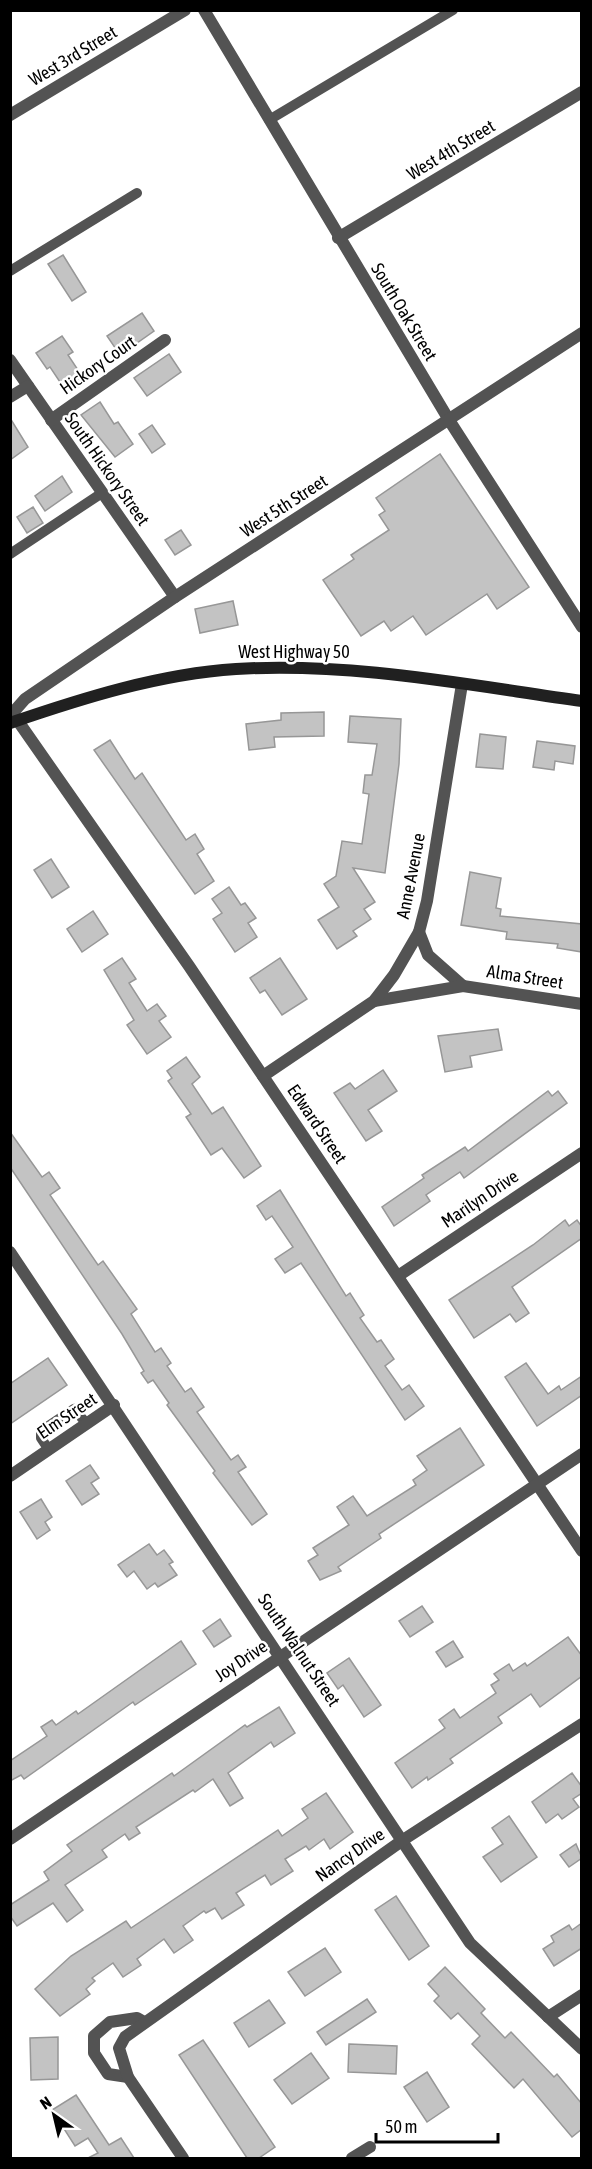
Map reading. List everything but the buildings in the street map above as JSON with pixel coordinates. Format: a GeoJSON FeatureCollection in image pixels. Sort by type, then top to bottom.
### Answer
{"type":"FeatureCollection","features":[{"type":"Feature","properties":{"kind":"main road","name":"West Highway 50"},"geometry":{"type":"LineString","coordinates":[[13,720],[107,693],[167,679],[235,669],[361,671],[582,701]]}},
{"type":"Feature","properties":{"kind":"street","name":"West 3rd Street"},"geometry":{"type":"LineString","coordinates":[[10,115],[185,10]]}},
{"type":"Feature","properties":{"kind":"street","name":"South Oak Street"},"geometry":{"type":"LineString","coordinates":[[204,10],[338,238],[449,420],[580,623]]}},
{"type":"Feature","properties":{"kind":"street","name":"West 4th Street"},"geometry":{"type":"LineString","coordinates":[[338,238],[582,92]]}},
{"type":"Feature","properties":{"kind":"street","name":"West 5th Street"},"geometry":{"type":"LineString","coordinates":[[13,720],[25,699],[175,597],[582,333]]}},
{"type":"Feature","properties":{"kind":"street","name":"Hickory Court"},"geometry":{"type":"LineString","coordinates":[[51,420],[165,340]]}},
{"type":"Feature","properties":{"kind":"street","name":"South Hickory Street"},"geometry":{"type":"LineString","coordinates":[[10,360],[175,597]]}},
{"type":"Feature","properties":{"kind":"street"},"geometry":{"type":"LineString","coordinates":[[10,397],[28,386]]}},
{"type":"Feature","properties":{"kind":"street","name":"Anne Avenue"},"geometry":{"type":"LineString","coordinates":[[263,1076],[374,1001],[394,975],[419,932],[427,901],[462,684]]}},
{"type":"Feature","properties":{"kind":"street","name":"Edward Street"},"geometry":{"type":"LineString","coordinates":[[13,720],[263,1076],[582,1551]]}},
{"type":"Feature","properties":{"kind":"street","name":"Alma Street"},"geometry":{"type":"LineString","coordinates":[[419,932],[428,955],[463,986]]}},
{"type":"Feature","properties":{"kind":"street","name":"Alma Street"},"geometry":{"type":"LineString","coordinates":[[374,1001],[463,986],[582,1004]]}},
{"type":"Feature","properties":{"kind":"street","name":"Marilyn Drive"},"geometry":{"type":"LineString","coordinates":[[398,1276],[582,1153]]}},
{"type":"Feature","properties":{"kind":"street","name":"South Walnut Street"},"geometry":{"type":"LineString","coordinates":[[10,1252],[281,1655],[470,1943],[582,2049]]}},
{"type":"Feature","properties":{"kind":"street","name":"Elm Street"},"geometry":{"type":"LineString","coordinates":[[10,1476],[114,1405]]}},
{"type":"Feature","properties":{"kind":"street","name":"Joy Drive"},"geometry":{"type":"LineString","coordinates":[[10,1839],[582,1454]]}},
{"type":"Feature","properties":{"kind":"street","name":"Nancy Drive"},"geometry":{"type":"LineString","coordinates":[[128,2077],[119,2048],[125,2037],[144,2022],[403,1840],[582,1724]]}},
{"type":"Feature","properties":{"kind":"street"},"geometry":{"type":"LineString","coordinates":[[548,2017],[582,1995]]}},
{"type":"Feature","properties":{"kind":"street"},"geometry":{"type":"LineString","coordinates":[[144,2022],[137,2018],[110,2022],[94,2036],[94,2053],[108,2074],[128,2077],[183,2158]]}},
{"type":"Feature","properties":{"kind":"street"},"geometry":{"type":"LineString","coordinates":[[352,2158],[370,2147]]}},
{"type":"Feature","properties":{"kind":"lane"},"geometry":{"type":"LineString","coordinates":[[269,120],[453,10]]}},
{"type":"Feature","properties":{"kind":"lane"},"geometry":{"type":"LineString","coordinates":[[10,271],[137,193]]}},
{"type":"Feature","properties":{"kind":"lane"},"geometry":{"type":"LineString","coordinates":[[10,554],[102,493]]}},
{"type":"Feature","properties":{"kind":"lane"},"geometry":{"type":"LineString","coordinates":[[49,1450],[41,1438],[41,1431],[74,1409],[87,1424]]}}]}
